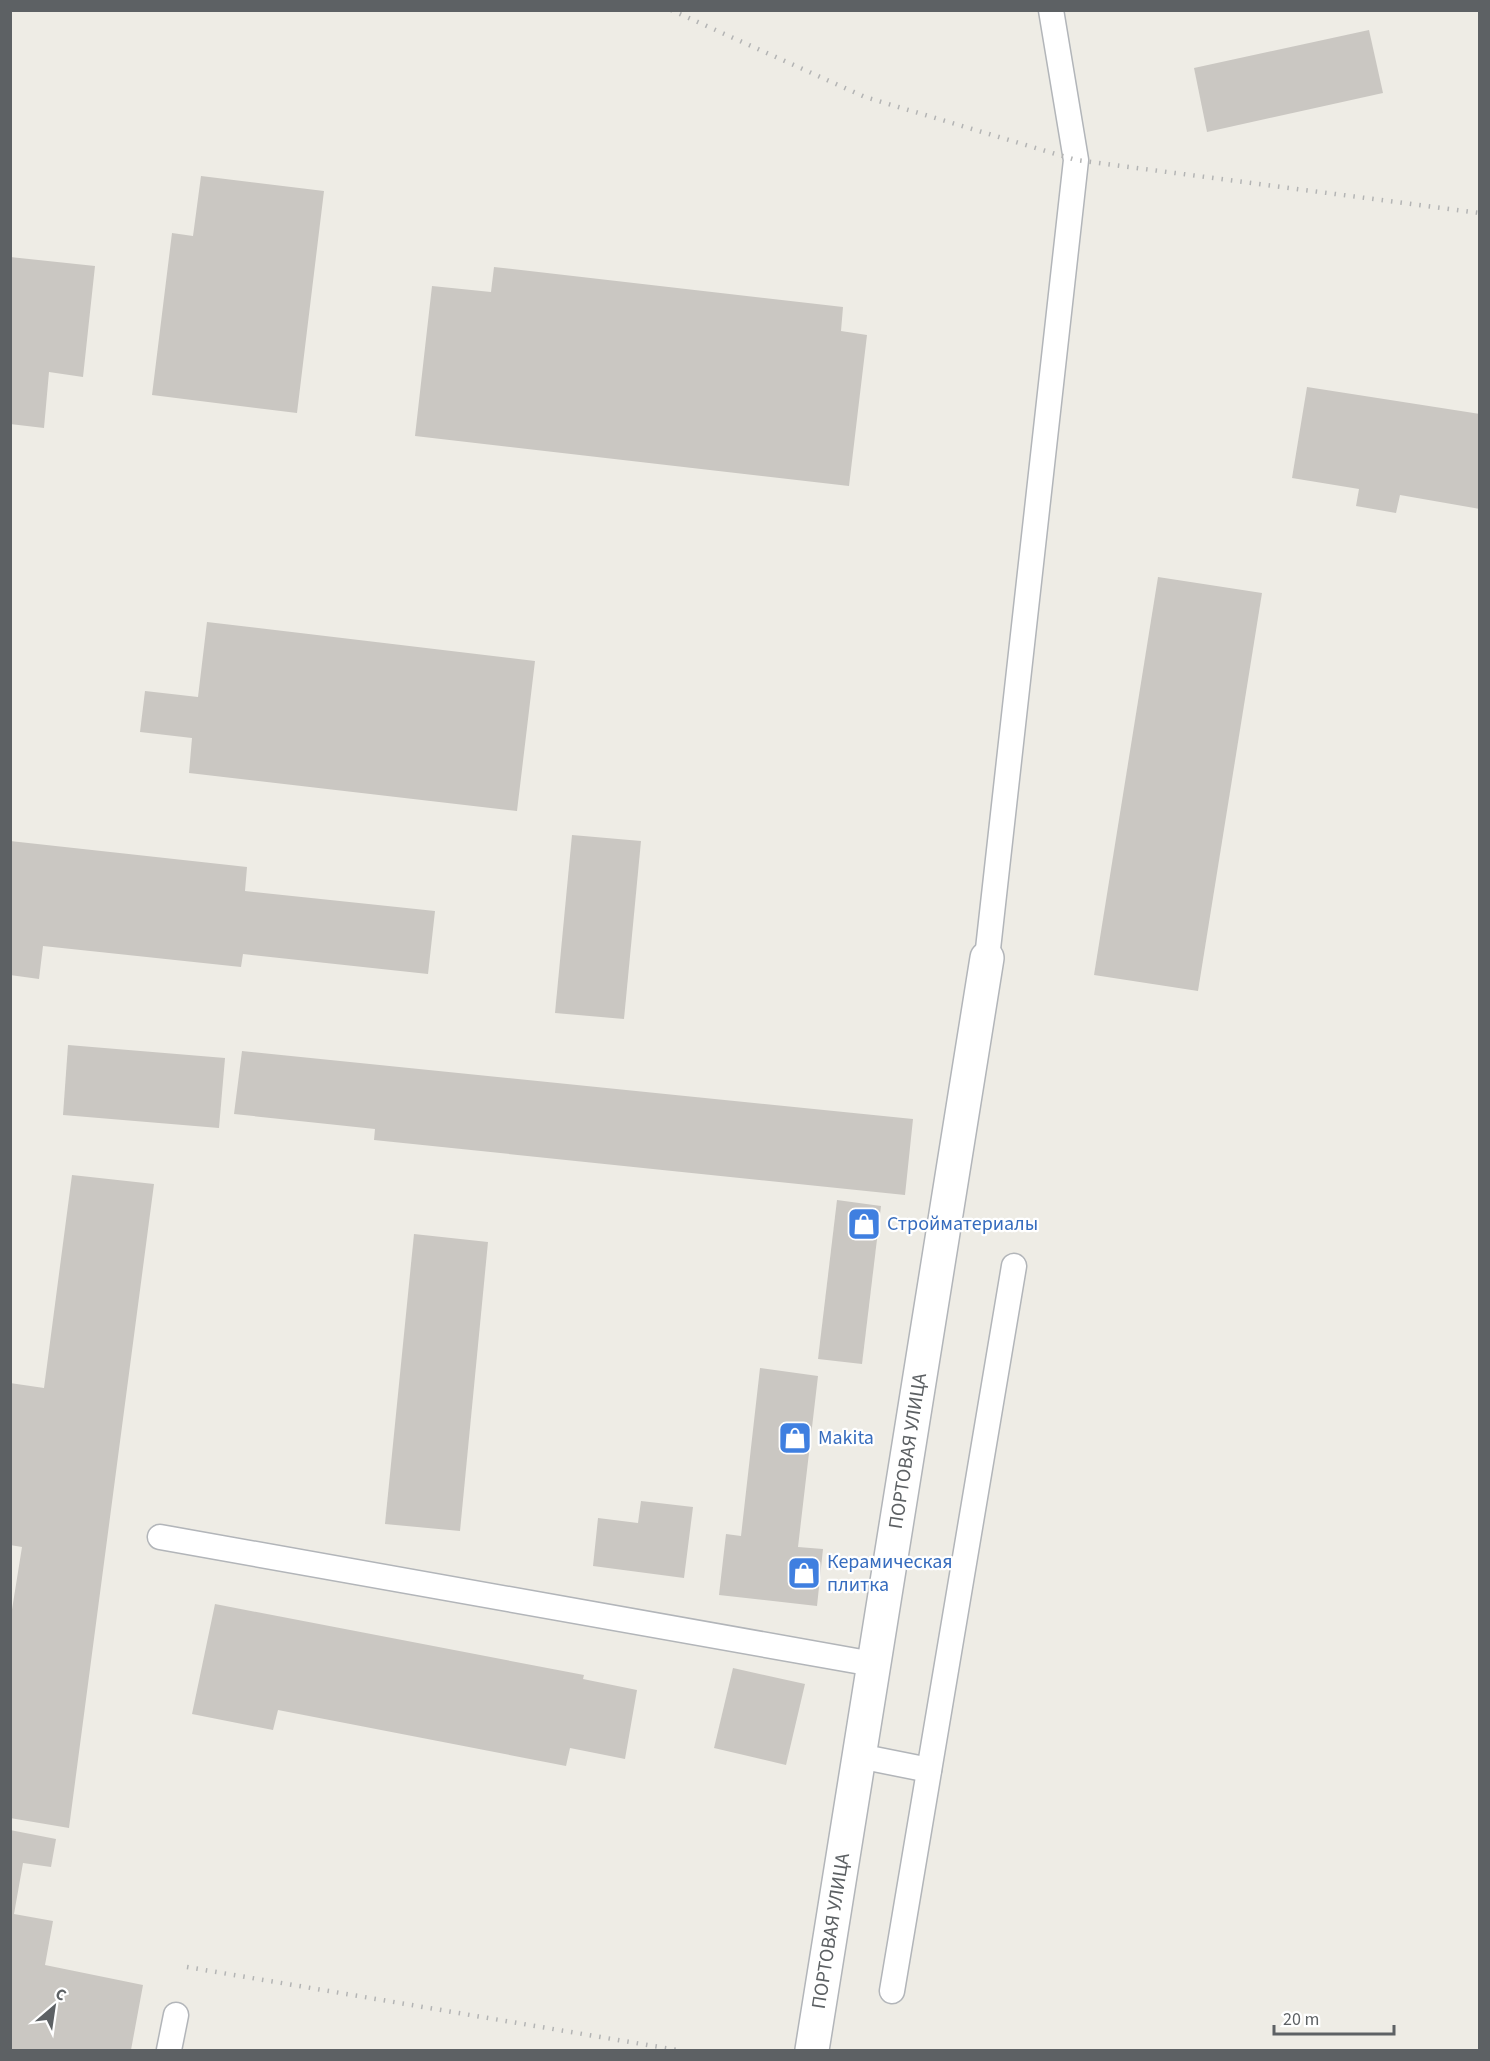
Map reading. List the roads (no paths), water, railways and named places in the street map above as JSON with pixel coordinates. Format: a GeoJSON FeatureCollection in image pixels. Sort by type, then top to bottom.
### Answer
{"type":"FeatureCollection","features":[{"type":"Feature","properties":{"kind":"street","name":"ПОРТОВАЯ УЛИЦА"},"geometry":{"type":"LineString","coordinates":[[812,2050],[987,958]]}},
{"type":"Feature","properties":{"kind":"lane"},"geometry":{"type":"LineString","coordinates":[[987,958],[1076,160],[1051,10]]}},
{"type":"Feature","properties":{"kind":"lane"},"geometry":{"type":"LineString","coordinates":[[892,1991],[1014,1266]]}},
{"type":"Feature","properties":{"kind":"lane"},"geometry":{"type":"LineString","coordinates":[[160,1537],[873,1664]]}},
{"type":"Feature","properties":{"kind":"lane"},"geometry":{"type":"LineString","coordinates":[[859,1756],[929,1770]]}},
{"type":"Feature","properties":{"kind":"lane"},"geometry":{"type":"LineString","coordinates":[[169,2050],[176,2015]]}},
{"type":"Feature","properties":{"kind":"railway"},"geometry":{"type":"LineString","coordinates":[[671,10],[865,97],[1076,160],[1480,213]]}},
{"type":"Feature","properties":{"kind":"railway"},"geometry":{"type":"LineString","coordinates":[[187,1967],[677,2050]]}},
{"type":"Feature","properties":{"kind":"place","name":"Стройматериалы"},"geometry":{"type":"Point","coordinates":[864,1224]}},
{"type":"Feature","properties":{"kind":"place","name":"Makita"},"geometry":{"type":"Point","coordinates":[795,1438]}},
{"type":"Feature","properties":{"kind":"place","name":"Керамическая плитка"},"geometry":{"type":"Point","coordinates":[804,1573]}}]}
